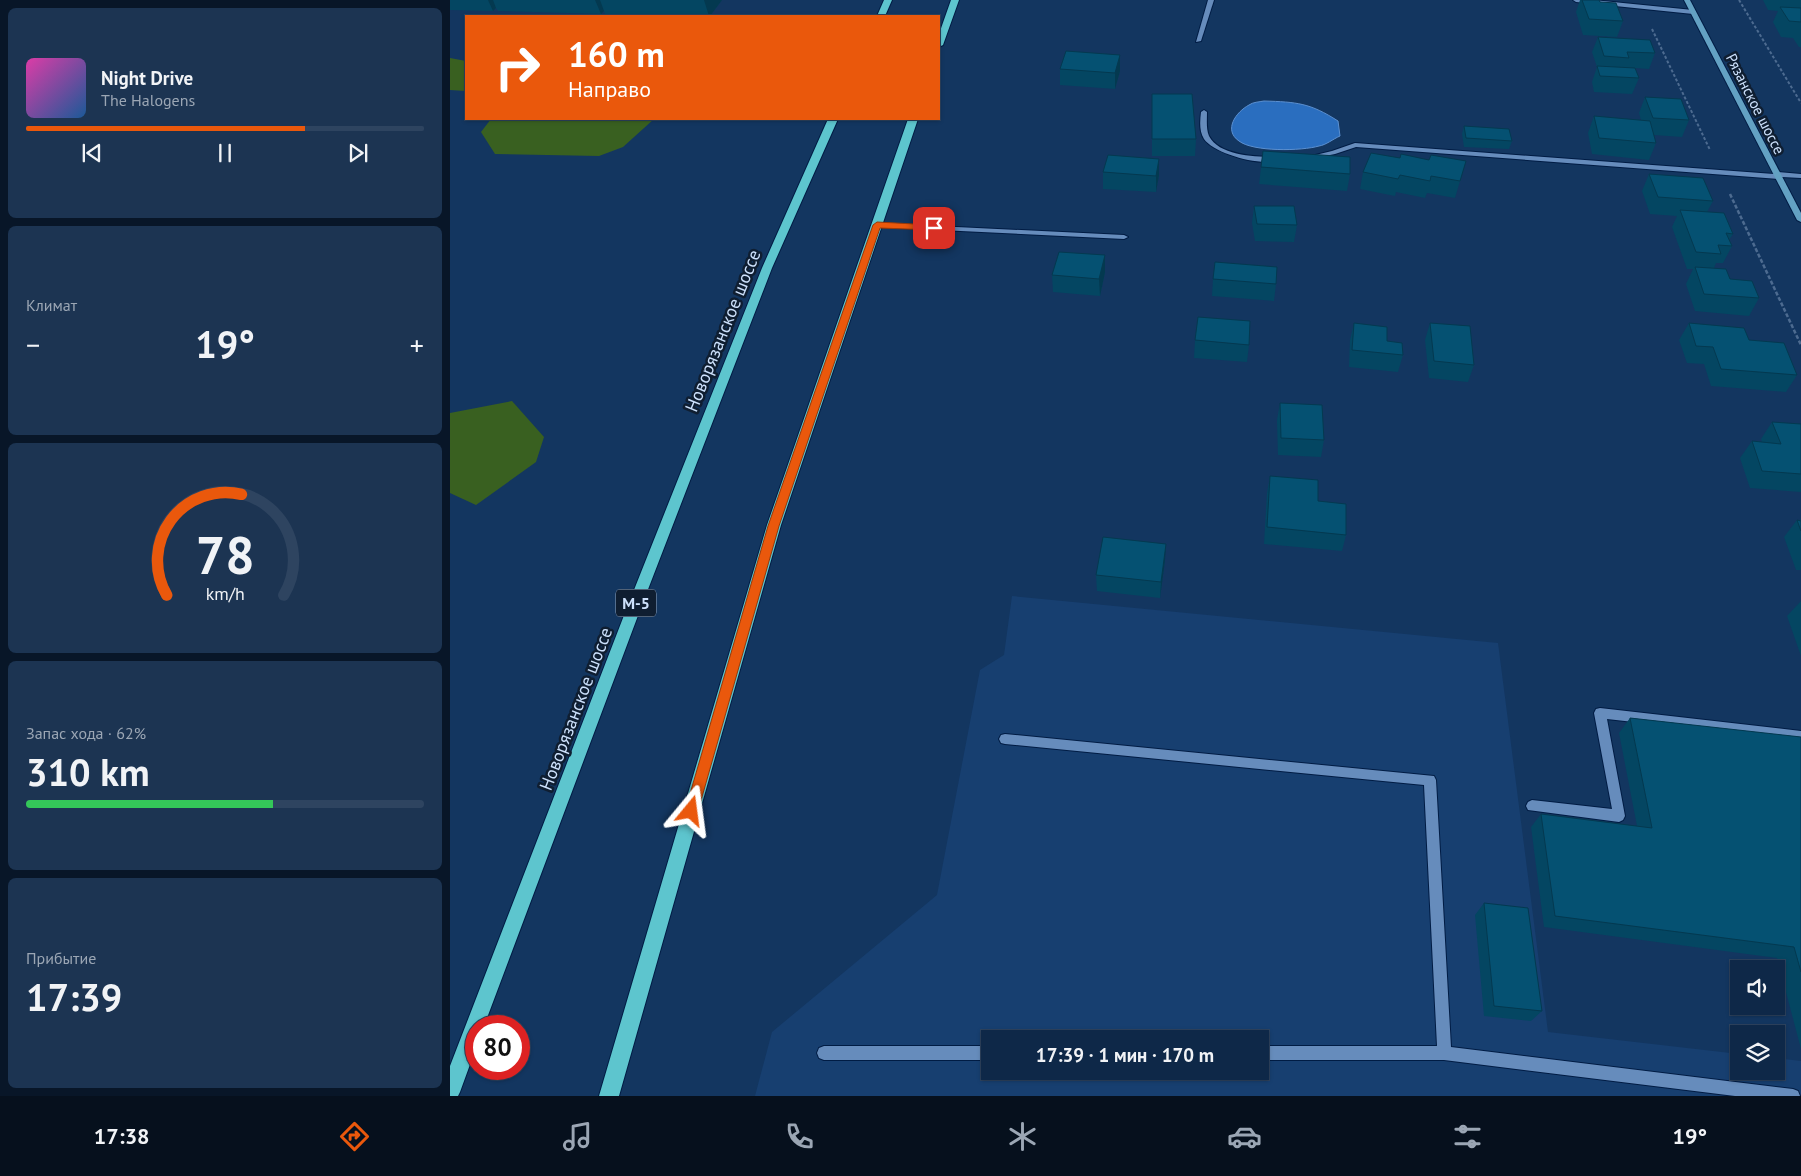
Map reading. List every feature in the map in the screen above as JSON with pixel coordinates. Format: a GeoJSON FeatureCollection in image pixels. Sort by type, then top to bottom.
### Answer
{"type":"FeatureCollection","features":[{"type":"Feature","properties":{"kind":"highway"},"geometry":{"type":"LineString","coordinates":[[880,15],[888,0]]}},
{"type":"Feature","properties":{"kind":"highway"},"geometry":{"type":"LineString","coordinates":[[940,42],[955,0]]}},
{"type":"Feature","properties":{"kind":"highway","name":"Новорязанское шоссе"},"geometry":{"type":"LineString","coordinates":[[450,1092],[635,605],[757,295],[833,120]]}},
{"type":"Feature","properties":{"kind":"highway"},"geometry":{"type":"LineString","coordinates":[[609,1096],[774,526],[913,120]]}},
{"type":"Feature","properties":{"kind":"main road","name":"Рязанское шоссе"},"geometry":{"type":"LineString","coordinates":[[1688,0],[1801,220]]}},
{"type":"Feature","properties":{"kind":"street"},"geometry":{"type":"LineString","coordinates":[[1198,41],[1211,0]]}},
{"type":"Feature","properties":{"kind":"street"},"geometry":{"type":"LineString","coordinates":[[1576,0],[1693,12]]}},
{"type":"Feature","properties":{"kind":"street"},"geometry":{"type":"LineString","coordinates":[[1204,112],[1202,124],[1208,141],[1222,150],[1241,156],[1283,159]]}},
{"type":"Feature","properties":{"kind":"street"},"geometry":{"type":"LineString","coordinates":[[1300,159],[1334,154],[1355,145],[1778,176],[1801,176]]}},
{"type":"Feature","properties":{"kind":"street"},"geometry":{"type":"LineString","coordinates":[[877,225],[1124,237]]}},
{"type":"Feature","properties":{"kind":"street"},"geometry":{"type":"LineString","coordinates":[[1532,806],[1619,816],[1600,713],[1801,736]]}},
{"type":"Feature","properties":{"kind":"street"},"geometry":{"type":"LineString","coordinates":[[1005,739],[1430,780],[1444,1053]]}},
{"type":"Feature","properties":{"kind":"street"},"geometry":{"type":"LineString","coordinates":[[824,1053],[981,1053]]}},
{"type":"Feature","properties":{"kind":"street"},"geometry":{"type":"LineString","coordinates":[[1269,1053],[1444,1053],[1793,1096]]}},
{"type":"Feature","properties":{"kind":"path"},"geometry":{"type":"LineString","coordinates":[[1739,0],[1801,103]]}},
{"type":"Feature","properties":{"kind":"shaded area"},"geometry":{"type":"Polygon","coordinates":[[[1264,101],[1295,103],[1319,110],[1338,121],[1340,136],[1322,145],[1301,149],[1278,150],[1246,145],[1234,137],[1232,132],[1233,121],[1244,108],[1252,103],[1264,101]]]}},
{"type":"Feature","properties":{"kind":"shaded area"},"geometry":{"type":"Polygon","coordinates":[[[1012,596],[1498,643],[1548,1032],[1730,1053],[1730,1080],[1785,1080],[1785,1059],[1801,1061],[1801,1096],[755,1096],[772,1032],[937,895],[980,670],[1004,655],[1012,596]]]}},
{"type":"Feature","properties":{"kind":"green space"},"geometry":{"type":"Polygon","coordinates":[[[450,58],[465,61],[465,91],[450,90],[450,58]]]}},
{"type":"Feature","properties":{"kind":"green space"},"geometry":{"type":"Polygon","coordinates":[[[490,120],[653,120],[623,147],[599,156],[495,154],[481,132],[490,120]]]}},
{"type":"Feature","properties":{"kind":"green space"},"geometry":{"type":"Polygon","coordinates":[[[512,401],[544,437],[536,462],[476,505],[450,493],[450,413],[512,401]]]}},
{"type":"Feature","properties":{"kind":"building"},"geometry":{"type":"Polygon","coordinates":[[[1582,0],[1616,3],[1623,21],[1589,19],[1582,0]]]}},
{"type":"Feature","properties":{"kind":"building"},"geometry":{"type":"Polygon","coordinates":[[[1780,7],[1801,8],[1801,22],[1789,21],[1780,7]]]}},
{"type":"Feature","properties":{"kind":"building"},"geometry":{"type":"Polygon","coordinates":[[[1598,37],[1650,40],[1655,53],[1627,52],[1629,58],[1604,56],[1598,37]]]}},
{"type":"Feature","properties":{"kind":"building"},"geometry":{"type":"Polygon","coordinates":[[[1066,51],[1120,55],[1115,73],[1060,69],[1066,51]]]}},
{"type":"Feature","properties":{"kind":"building"},"geometry":{"type":"Polygon","coordinates":[[[1597,66],[1635,68],[1639,78],[1600,76],[1597,66]]]}},
{"type":"Feature","properties":{"kind":"building"},"geometry":{"type":"Polygon","coordinates":[[[1152,94],[1192,94],[1196,139],[1152,139],[1152,94]]]}},
{"type":"Feature","properties":{"kind":"building"},"geometry":{"type":"Polygon","coordinates":[[[1645,97],[1681,99],[1689,120],[1653,118],[1645,97]]]}},
{"type":"Feature","properties":{"kind":"building"},"geometry":{"type":"Polygon","coordinates":[[[1594,116],[1650,121],[1656,143],[1599,138],[1594,116]]]}},
{"type":"Feature","properties":{"kind":"building"},"geometry":{"type":"Polygon","coordinates":[[[1464,126],[1509,129],[1512,141],[1466,138],[1464,126]]]}},
{"type":"Feature","properties":{"kind":"building"},"geometry":{"type":"Polygon","coordinates":[[[1263,151],[1350,157],[1350,174],[1261,167],[1263,151]]]}},
{"type":"Feature","properties":{"kind":"building"},"geometry":{"type":"Polygon","coordinates":[[[1371,153],[1400,158],[1401,154],[1429,160],[1431,155],[1466,161],[1460,181],[1431,176],[1430,181],[1400,175],[1398,179],[1363,172],[1371,153]]]}},
{"type":"Feature","properties":{"kind":"building"},"geometry":{"type":"Polygon","coordinates":[[[1108,155],[1159,159],[1156,176],[1103,172],[1108,155]]]}},
{"type":"Feature","properties":{"kind":"building"},"geometry":{"type":"Polygon","coordinates":[[[1649,174],[1703,178],[1713,201],[1658,197],[1649,174]]]}},
{"type":"Feature","properties":{"kind":"building"},"geometry":{"type":"Polygon","coordinates":[[[1254,206],[1294,206],[1297,225],[1257,224],[1254,206]]]}},
{"type":"Feature","properties":{"kind":"building"},"geometry":{"type":"Polygon","coordinates":[[[1680,210],[1724,213],[1733,234],[1726,233],[1732,246],[1718,245],[1721,254],[1696,252],[1680,210]]]}},
{"type":"Feature","properties":{"kind":"building"},"geometry":{"type":"Polygon","coordinates":[[[1059,252],[1105,255],[1099,279],[1052,275],[1059,252]]]}},
{"type":"Feature","properties":{"kind":"building"},"geometry":{"type":"Polygon","coordinates":[[[1215,262],[1277,267],[1276,284],[1213,279],[1215,262]]]}},
{"type":"Feature","properties":{"kind":"building"},"geometry":{"type":"Polygon","coordinates":[[[1695,267],[1726,269],[1730,279],[1752,281],[1759,298],[1704,294],[1695,267]]]}},
{"type":"Feature","properties":{"kind":"building"},"geometry":{"type":"Polygon","coordinates":[[[1198,317],[1250,321],[1249,345],[1195,340],[1198,317]]]}},
{"type":"Feature","properties":{"kind":"building"},"geometry":{"type":"Polygon","coordinates":[[[1354,323],[1387,327],[1387,341],[1402,343],[1403,355],[1352,350],[1354,323]]]}},
{"type":"Feature","properties":{"kind":"building"},"geometry":{"type":"Polygon","coordinates":[[[1430,323],[1470,326],[1474,365],[1434,361],[1430,323]]]}},
{"type":"Feature","properties":{"kind":"building"},"geometry":{"type":"Polygon","coordinates":[[[1689,323],[1744,328],[1749,340],[1784,343],[1797,375],[1721,369],[1713,347],[1696,346],[1689,323]]]}},
{"type":"Feature","properties":{"kind":"building"},"geometry":{"type":"Polygon","coordinates":[[[1280,403],[1322,405],[1324,440],[1281,438],[1280,403]]]}},
{"type":"Feature","properties":{"kind":"building"},"geometry":{"type":"Polygon","coordinates":[[[1772,422],[1801,424],[1801,474],[1762,471],[1752,441],[1781,444],[1772,422]]]}},
{"type":"Feature","properties":{"kind":"building"},"geometry":{"type":"Polygon","coordinates":[[[1270,476],[1318,480],[1318,501],[1346,504],[1346,535],[1267,527],[1270,476]]]}},
{"type":"Feature","properties":{"kind":"building"},"geometry":{"type":"Polygon","coordinates":[[[1797,520],[1801,521],[1801,531],[1797,520]]]}},
{"type":"Feature","properties":{"kind":"building"},"geometry":{"type":"Polygon","coordinates":[[[1103,537],[1166,544],[1161,582],[1096,575],[1103,537]]]}},
{"type":"Feature","properties":{"kind":"building"},"geometry":{"type":"Polygon","coordinates":[[[1630,718],[1801,737],[1801,972],[1794,947],[1555,916],[1541,814],[1652,828],[1630,718]]]}},
{"type":"Feature","properties":{"kind":"building"},"geometry":{"type":"Polygon","coordinates":[[[1484,903],[1528,908],[1542,1011],[1494,1006],[1484,903]]]}},
{"type":"Feature","properties":{"kind":"route"},"geometry":{"type":"LineString","coordinates":[[691,811],[774,526],[877,225],[934,228]]}}]}
